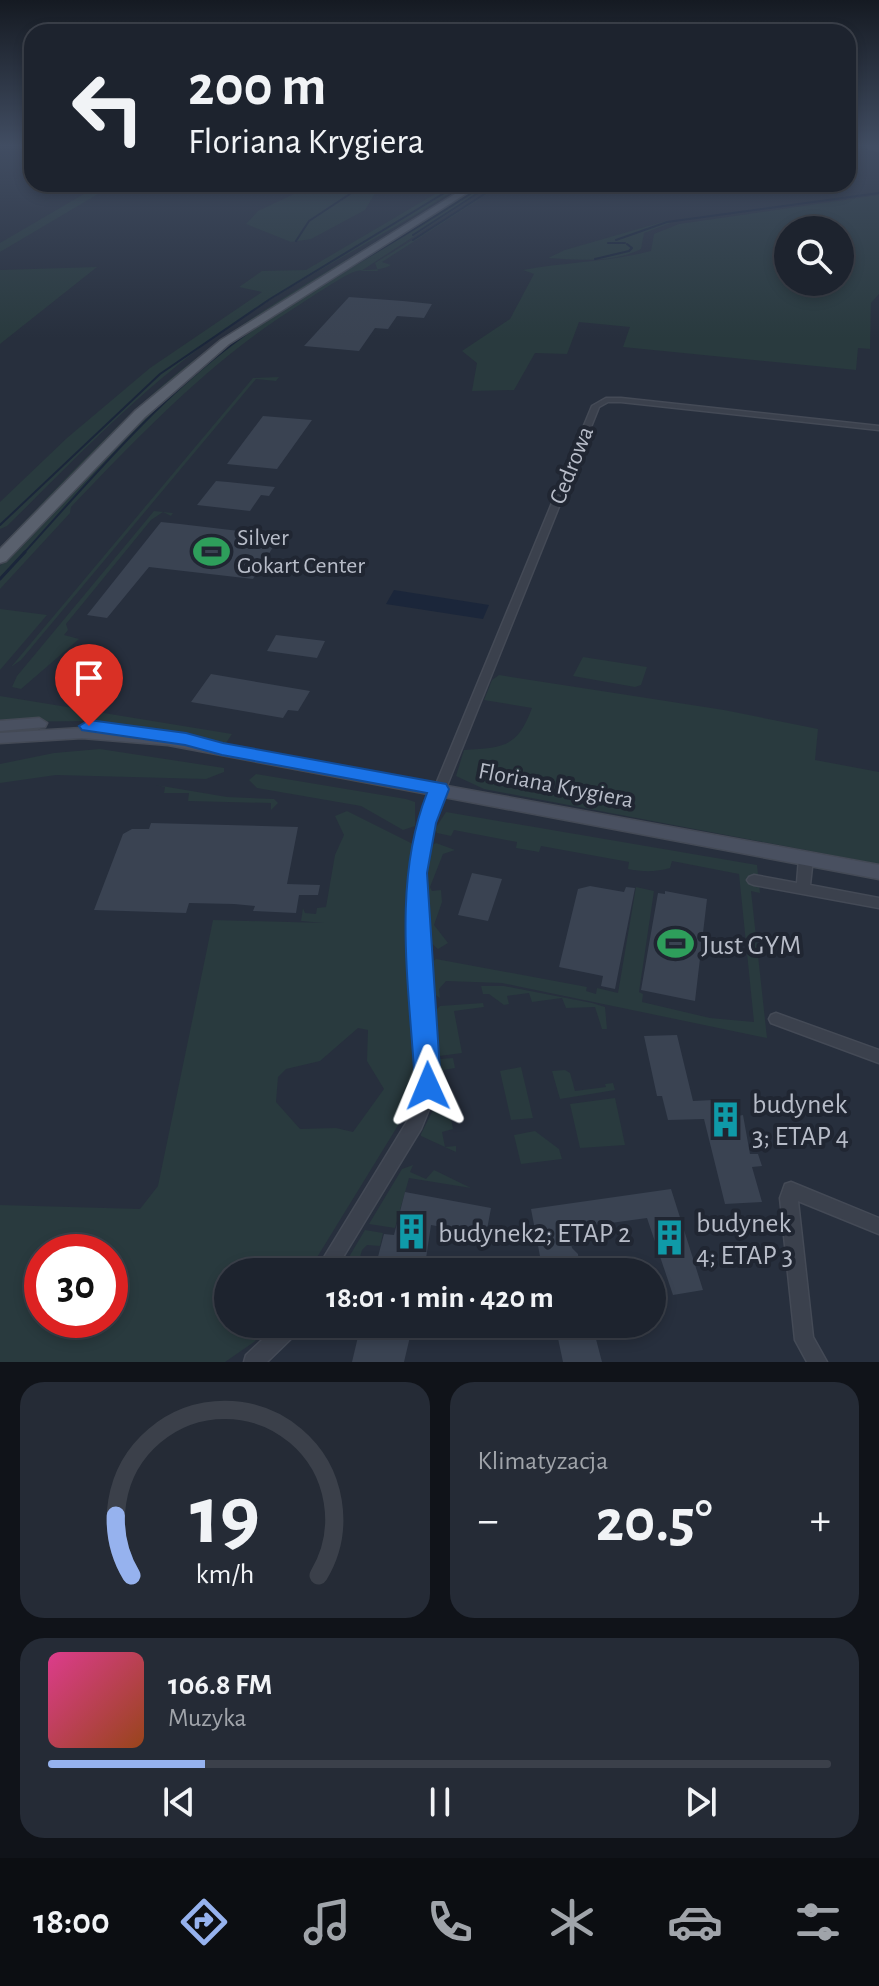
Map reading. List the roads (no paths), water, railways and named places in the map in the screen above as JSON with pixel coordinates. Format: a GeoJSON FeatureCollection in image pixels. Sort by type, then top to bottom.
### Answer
{"type":"FeatureCollection","features":[{"type":"Feature","properties":{"kind":"main road"},"geometry":{"type":"LineString","coordinates":[[0,541],[127,413],[215,341],[424,211]]}},
{"type":"Feature","properties":{"kind":"main road"},"geometry":{"type":"LineString","coordinates":[[0,558],[140,414],[225,342],[435,211]]}},
{"type":"Feature","properties":{"kind":"street","name":"Cedrowa"},"geometry":{"type":"LineString","coordinates":[[439,789],[598,404],[621,400],[879,428]]}},
{"type":"Feature","properties":{"kind":"street","name":"Floriana Krygiera"},"geometry":{"type":"LineString","coordinates":[[0,726],[61,724],[120,728],[186,739],[222,749]]}},
{"type":"Feature","properties":{"kind":"street","name":"Floriana Krygiera"},"geometry":{"type":"LineString","coordinates":[[0,738],[115,734],[222,749],[879,872]]}},
{"type":"Feature","properties":{"kind":"street"},"geometry":{"type":"LineString","coordinates":[[333,1258],[415,1124],[424,1102],[428,1071],[416,873],[426,823],[439,789]]}},
{"type":"Feature","properties":{"kind":"street"},"geometry":{"type":"LineString","coordinates":[[803,889],[806,858]]}},
{"type":"Feature","properties":{"kind":"street"},"geometry":{"type":"LineString","coordinates":[[754,880],[879,903]]}},
{"type":"Feature","properties":{"kind":"street"},"geometry":{"type":"LineString","coordinates":[[776,1019],[879,1057]]}},
{"type":"Feature","properties":{"kind":"street"},"geometry":{"type":"LineString","coordinates":[[818,1362],[804,1340],[789,1198],[791,1190],[879,1226]]}},
{"type":"Feature","properties":{"kind":"street"},"geometry":{"type":"LineString","coordinates":[[253,1362],[278,1338]]}},
{"type":"Feature","properties":{"kind":"water"},"geometry":{"type":"Polygon","coordinates":[[[394,590],[489,605],[483,619],[386,604],[394,590]]]}},
{"type":"Feature","properties":{"kind":"waterway"},"geometry":{"type":"LineString","coordinates":[[296,241],[309,221],[325,211]]}},
{"type":"Feature","properties":{"kind":"waterway"},"geometry":{"type":"LineString","coordinates":[[0,525],[160,374],[270,299],[415,211]]}},
{"type":"Feature","properties":{"kind":"waterway"},"geometry":{"type":"LineString","coordinates":[[23,554],[152,414],[208,363],[268,319],[443,211]]}},
{"type":"Feature","properties":{"kind":"waterway"},"geometry":{"type":"LineString","coordinates":[[413,235],[451,211]]}},
{"type":"Feature","properties":{"kind":"waterway"},"geometry":{"type":"LineString","coordinates":[[413,240],[459,211]]}},
{"type":"Feature","properties":{"kind":"waterway"},"geometry":{"type":"LineString","coordinates":[[616,240],[667,222],[751,211]]}},
{"type":"Feature","properties":{"kind":"waterway"},"geometry":{"type":"LineString","coordinates":[[608,243],[625,243]]}},
{"type":"Feature","properties":{"kind":"waterway"},"geometry":{"type":"LineString","coordinates":[[595,259],[629,251],[632,248],[627,244]]}},
{"type":"Feature","properties":{"kind":"waterway"},"geometry":{"type":"LineString","coordinates":[[0,579],[25,552]]}},
{"type":"Feature","properties":{"kind":"place","name":"Silver Gokart Center"},"geometry":{"type":"Point","coordinates":[211,551]}},
{"type":"Feature","properties":{"kind":"place","name":"Just GYM"},"geometry":{"type":"Point","coordinates":[675,944]}},
{"type":"Feature","properties":{"kind":"place","name":"budynek 3; ETAP 4"},"geometry":{"type":"Point","coordinates":[726,1119]}},
{"type":"Feature","properties":{"kind":"place","name":"budynek2; ETAP 2"},"geometry":{"type":"Point","coordinates":[412,1232]}},
{"type":"Feature","properties":{"kind":"place","name":"budynek 4; ETAP 3"},"geometry":{"type":"Point","coordinates":[670,1238]}}]}
